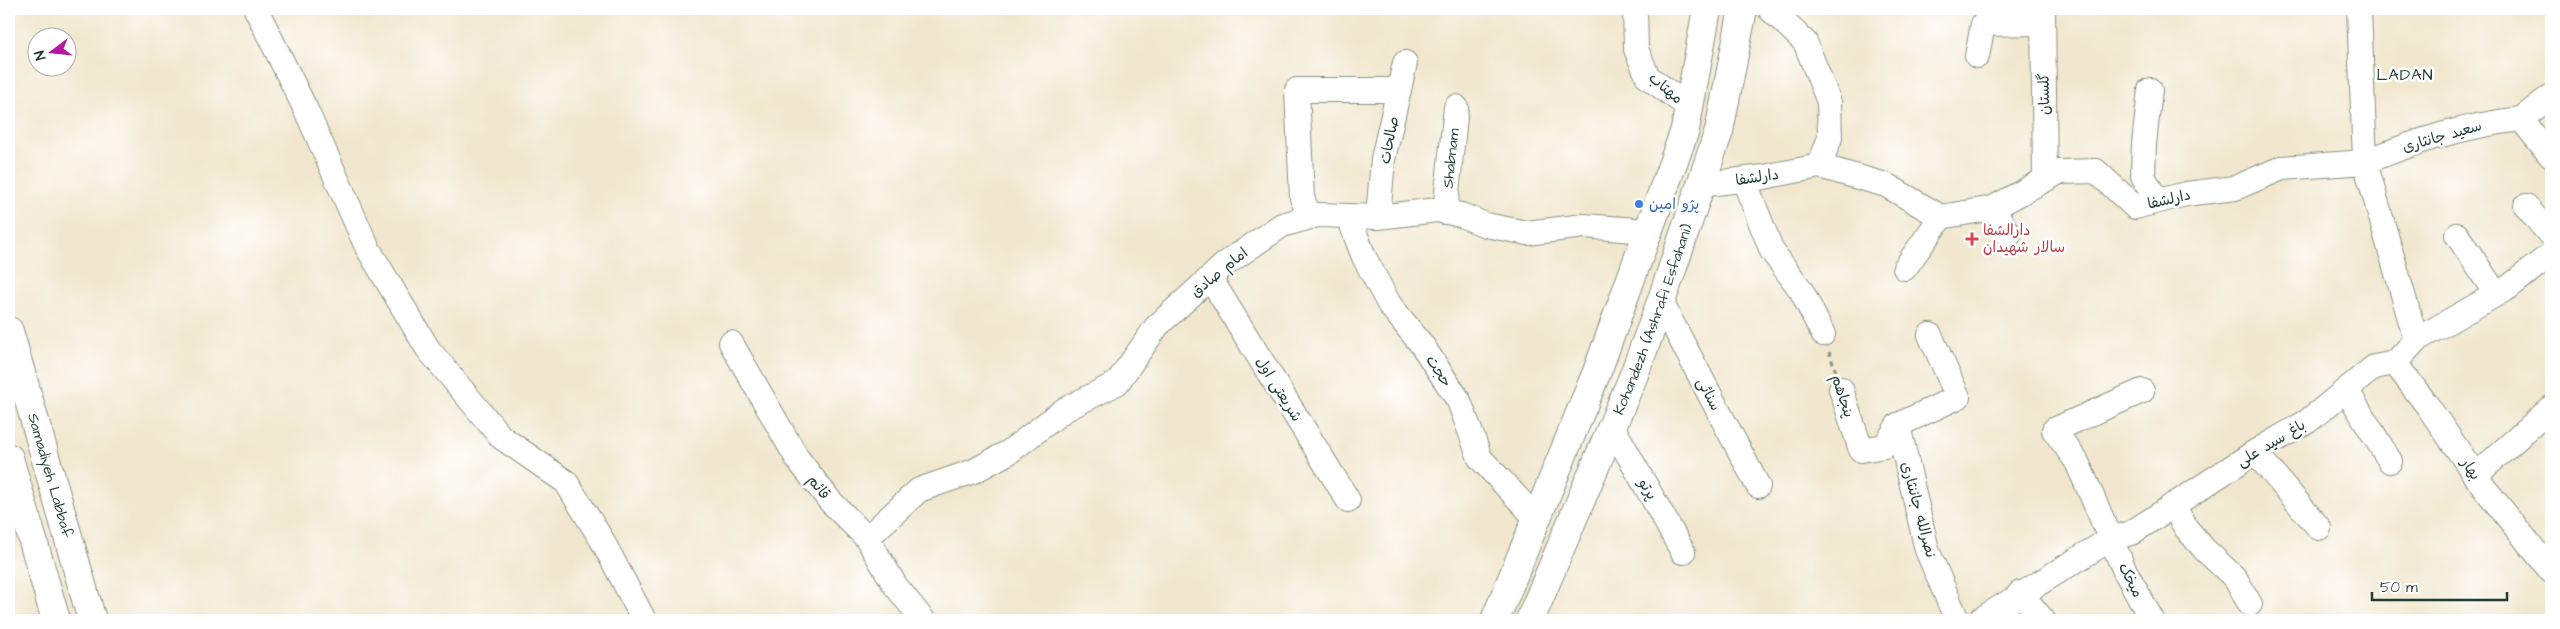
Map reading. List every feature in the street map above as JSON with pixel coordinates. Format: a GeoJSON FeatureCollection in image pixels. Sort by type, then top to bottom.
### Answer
{"type":"FeatureCollection","features":[{"type":"Feature","properties":{"kind":"main road"},"geometry":{"type":"LineString","coordinates":[[1495,620],[1598,369],[1685,130],[1707,9]]}},
{"type":"Feature","properties":{"kind":"main road","name":"Kohandezh (Ashrafi Esfahani)"},"geometry":{"type":"LineString","coordinates":[[1530,620],[1612,426],[1661,302],[1719,132],[1743,9]]}},
{"type":"Feature","properties":{"kind":"main road","name":"Samadiyeh Labbaf"},"geometry":{"type":"LineString","coordinates":[[9,331],[92,620]]}},
{"type":"Feature","properties":{"kind":"main road"},"geometry":{"type":"LineString","coordinates":[[9,458],[56,620]]}},
{"type":"Feature","properties":{"kind":"street"},"geometry":{"type":"LineString","coordinates":[[256,9],[306,110],[367,247],[428,349],[502,437],[566,482],[602,540],[644,620]]}},
{"type":"Feature","properties":{"kind":"street","name":"مهتاب"},"geometry":{"type":"LineString","coordinates":[[1634,9],[1636,49],[1648,77],[1689,107]]}},
{"type":"Feature","properties":{"kind":"street"},"geometry":{"type":"LineString","coordinates":[[1770,9],[1805,42],[1829,102],[1830,138],[1819,166]]}},
{"type":"Feature","properties":{"kind":"street"},"geometry":{"type":"LineString","coordinates":[[2359,9],[2365,162],[2416,340]]}},
{"type":"Feature","properties":{"kind":"street"},"geometry":{"type":"LineString","coordinates":[[1977,56],[1983,24],[2043,16]]}},
{"type":"Feature","properties":{"kind":"street","name":"گلستان"},"geometry":{"type":"LineString","coordinates":[[2043,16],[2045,179]]}},
{"type":"Feature","properties":{"kind":"street","name":"صالحات"},"geometry":{"type":"LineString","coordinates":[[1378,217],[1384,160],[1404,63]]}},
{"type":"Feature","properties":{"kind":"street"},"geometry":{"type":"LineString","coordinates":[[1310,217],[1302,198],[1297,90],[1399,90]]}},
{"type":"Feature","properties":{"kind":"street"},"geometry":{"type":"LineString","coordinates":[[2150,90],[2144,144],[2143,176],[2157,201]]}},
{"type":"Feature","properties":{"kind":"street"},"geometry":{"type":"LineString","coordinates":[[2551,96],[2520,119],[2551,156]]}},
{"type":"Feature","properties":{"kind":"street","name":"Shabnam"},"geometry":{"type":"LineString","coordinates":[[1445,212],[1456,107]]}},
{"type":"Feature","properties":{"kind":"street","name":"سعید جانثاری"},"geometry":{"type":"LineString","coordinates":[[2365,162],[2423,139],[2489,123],[2520,119]]}},
{"type":"Feature","properties":{"kind":"street","name":"دارلشفا"},"geometry":{"type":"LineString","coordinates":[[1700,185],[1744,180],[1819,166],[1886,185],[1940,217],[1993,208],[2059,172],[2096,171],[2135,207],[2186,194],[2235,188],[2282,168],[2365,162]]}},
{"type":"Feature","properties":{"kind":"street"},"geometry":{"type":"LineString","coordinates":[[1744,180],[1772,251],[1801,290],[1823,334]]}},
{"type":"Feature","properties":{"kind":"street"},"geometry":{"type":"LineString","coordinates":[[2526,206],[2551,236]]}},
{"type":"Feature","properties":{"kind":"street"},"geometry":{"type":"LineString","coordinates":[[1993,208],[2009,235]]}},
{"type":"Feature","properties":{"kind":"street","name":"امام صادق"},"geometry":{"type":"LineString","coordinates":[[867,538],[919,490],[974,471],[1009,452],[1064,410],[1117,382],[1157,326],[1210,278],[1282,225],[1318,214],[1349,218],[1378,217],[1437,210],[1461,215],[1486,225],[1527,233],[1584,226],[1648,231]]}},
{"type":"Feature","properties":{"kind":"street"},"geometry":{"type":"LineString","coordinates":[[1905,268],[1940,217]]}},
{"type":"Feature","properties":{"kind":"street","name":"حجت"},"geometry":{"type":"LineString","coordinates":[[1349,218],[1364,257],[1388,304],[1422,345],[1459,401],[1480,458],[1537,519]]}},
{"type":"Feature","properties":{"kind":"street"},"geometry":{"type":"LineString","coordinates":[[2457,235],[2496,294]]}},
{"type":"Feature","properties":{"kind":"street"},"geometry":{"type":"LineString","coordinates":[[2395,363],[2416,340],[2509,287],[2551,254]]}},
{"type":"Feature","properties":{"kind":"street","name":"شریعتی اول"},"geometry":{"type":"LineString","coordinates":[[1210,278],[1348,500]]}},
{"type":"Feature","properties":{"kind":"street","name":"سنائی"},"geometry":{"type":"LineString","coordinates":[[1661,302],[1758,486]]}},
{"type":"Feature","properties":{"kind":"street"},"geometry":{"type":"LineString","coordinates":[[1898,425],[1958,397],[1930,335]]}},
{"type":"Feature","properties":{"kind":"street","name":"قائم"},"geometry":{"type":"LineString","coordinates":[[731,343],[797,458],[830,501],[867,538],[895,584],[923,620]]}},
{"type":"Feature","properties":{"kind":"street","name":"باغ سید علی"},"geometry":{"type":"LineString","coordinates":[[1980,620],[2020,593],[2112,538],[2131,533],[2255,452],[2308,422],[2374,367],[2395,363]]}},
{"type":"Feature","properties":{"kind":"street","name":"بهار"},"geometry":{"type":"LineString","coordinates":[[2395,363],[2427,405],[2475,476],[2551,571]]}},
{"type":"Feature","properties":{"kind":"street","name":"پنجاهم"},"geometry":{"type":"LineString","coordinates":[[1842,389],[1861,450],[1885,446],[1898,425]]}},
{"type":"Feature","properties":{"kind":"street","name":"میخک"},"geometry":{"type":"LineString","coordinates":[[2142,391],[2054,430],[2077,462],[2124,569],[2152,620]]}},
{"type":"Feature","properties":{"kind":"street"},"geometry":{"type":"LineString","coordinates":[[2347,391],[2390,461]]}},
{"type":"Feature","properties":{"kind":"street"},"geometry":{"type":"LineString","coordinates":[[2475,476],[2551,408]]}},
{"type":"Feature","properties":{"kind":"street","name":"نصرالله جاننثاری"},"geometry":{"type":"LineString","coordinates":[[1898,425],[1927,550],[1956,620]]}},
{"type":"Feature","properties":{"kind":"street","name":"پرتو"},"geometry":{"type":"LineString","coordinates":[[1612,426],[1684,552]]}},
{"type":"Feature","properties":{"kind":"street"},"geometry":{"type":"LineString","coordinates":[[2255,452],[2319,528]]}},
{"type":"Feature","properties":{"kind":"street"},"geometry":{"type":"LineString","coordinates":[[2174,505],[2186,528],[2235,578],[2250,604]]}},
{"type":"Feature","properties":{"kind":"street"},"geometry":{"type":"LineString","coordinates":[[2020,593],[2043,620]]}},
{"type":"Feature","properties":{"kind":"path","name":"پنجاهم"},"geometry":{"type":"LineString","coordinates":[[1823,334],[1842,389]]}},
{"type":"Feature","properties":{"kind":"place","name":"پژو امین"},"geometry":{"type":"Point","coordinates":[1639,204]}},
{"type":"Feature","properties":{"kind":"place","name":"دارالشفا سالار شهیدان"},"geometry":{"type":"Point","coordinates":[1972,239]}},
{"type":"Feature","properties":{"kind":"district","name":"LADAN"},"geometry":{"type":"Point","coordinates":[2405,74]}}]}
